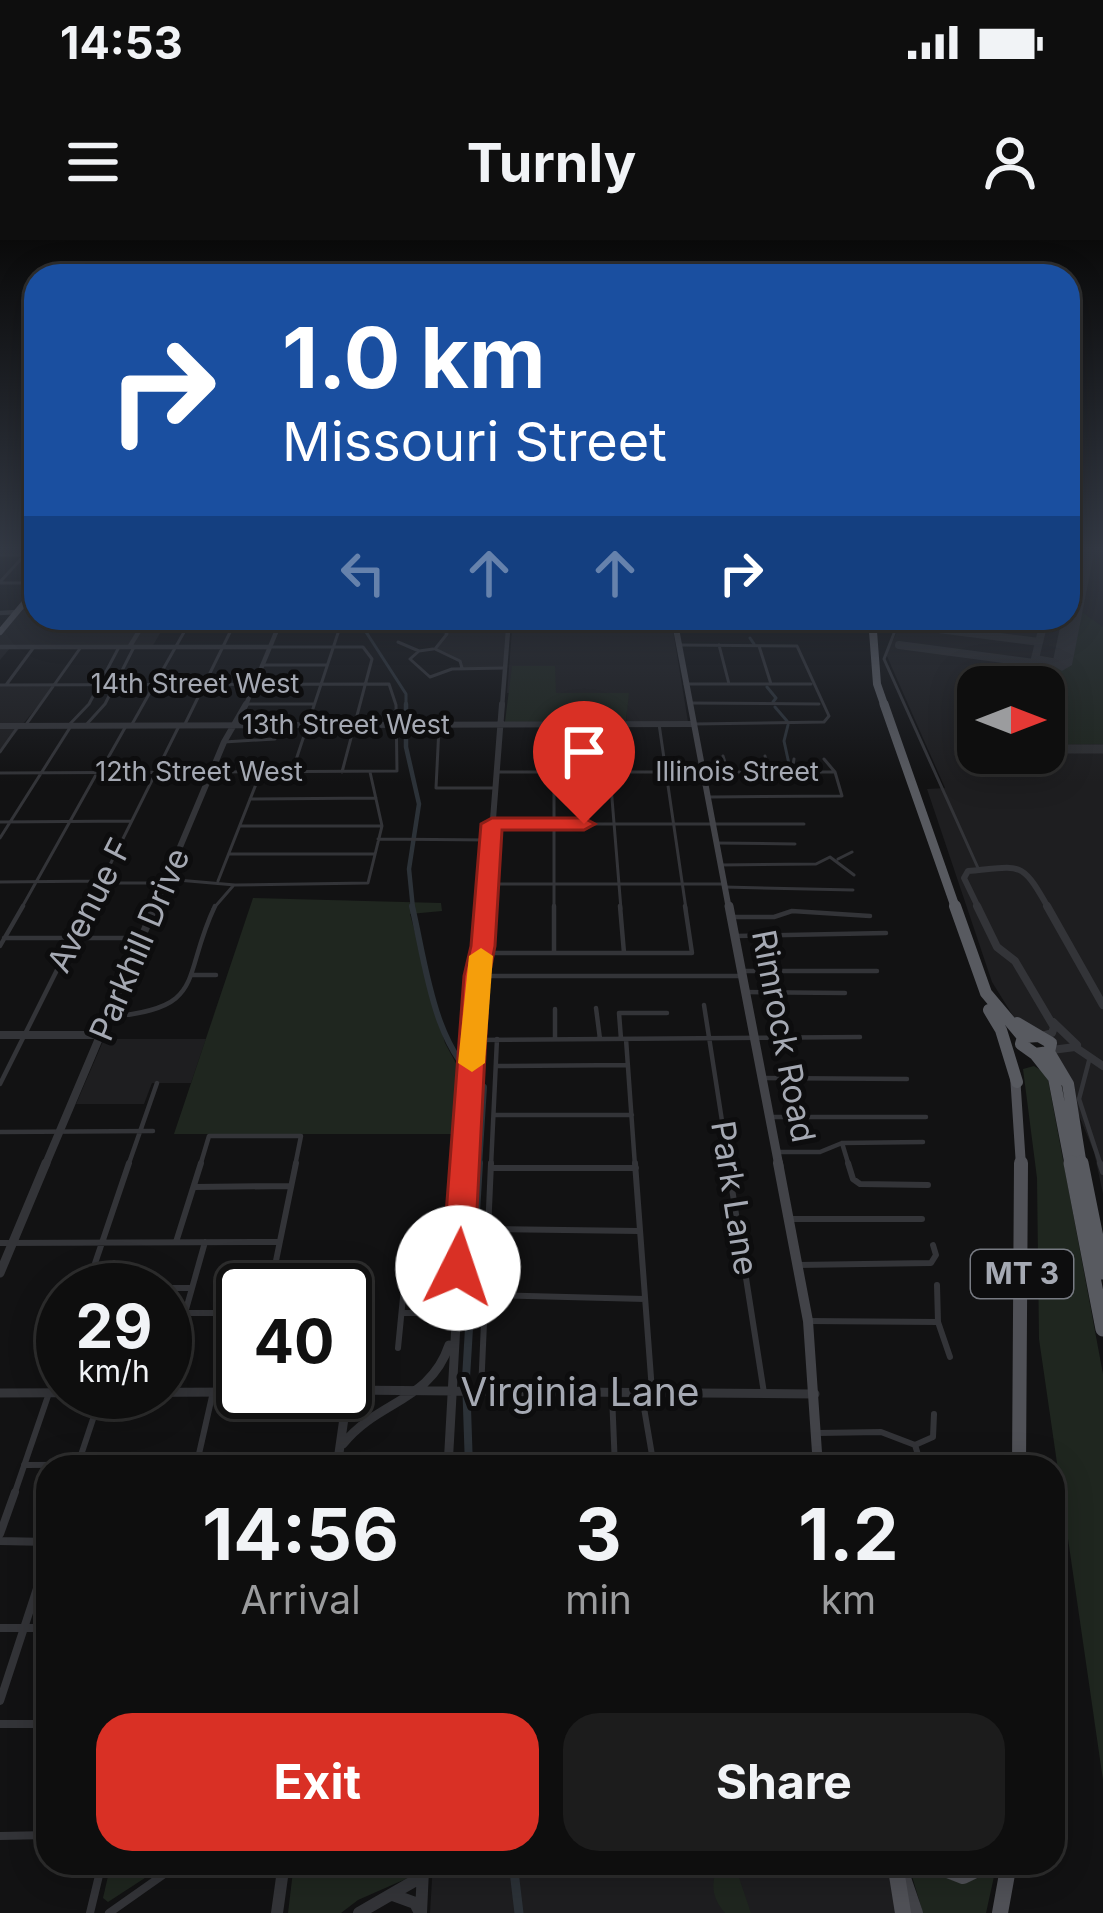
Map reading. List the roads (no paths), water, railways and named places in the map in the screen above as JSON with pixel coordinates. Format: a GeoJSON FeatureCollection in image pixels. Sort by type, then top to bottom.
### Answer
{"type":"FeatureCollection","features":[{"type":"Feature","properties":{"kind":"highway","name":"MT 3"},"geometry":{"type":"LineString","coordinates":[[873,630],[877,684],[972,951],[982,994],[1001,1030],[1015,1076]]}},
{"type":"Feature","properties":{"kind":"highway","name":"MT 3"},"geometry":{"type":"LineString","coordinates":[[939,861],[963,909],[993,991],[1014,1020],[1051,1043],[1042,1052]]}},
{"type":"Feature","properties":{"kind":"highway"},"geometry":{"type":"LineString","coordinates":[[972,951],[988,999],[1068,1084],[1103,1272]]}},
{"type":"Feature","properties":{"kind":"highway"},"geometry":{"type":"LineString","coordinates":[[1022,1039],[1040,1036]]}},
{"type":"Feature","properties":{"kind":"highway"},"geometry":{"type":"LineString","coordinates":[[1042,1052],[1052,1070],[1103,1329]]}},
{"type":"Feature","properties":{"kind":"highway"},"geometry":{"type":"LineString","coordinates":[[1015,1076],[1024,1064],[1038,1064],[1055,1084]]}},
{"type":"Feature","properties":{"kind":"highway"},"geometry":{"type":"LineString","coordinates":[[1085,1181],[1103,1197],[1090,1210]]}},
{"type":"Feature","properties":{"kind":"main road","name":"Rimrock Road"},"geometry":{"type":"LineString","coordinates":[[676,630],[808,1321],[818,1455]]}},
{"type":"Feature","properties":{"kind":"main road"},"geometry":{"type":"LineString","coordinates":[[1015,1076],[1010,1051],[1022,1039]]}},
{"type":"Feature","properties":{"kind":"main road"},"geometry":{"type":"LineString","coordinates":[[1015,1076],[1017,1058],[1042,1052]]}},
{"type":"Feature","properties":{"kind":"main road","name":"MT 3"},"geometry":{"type":"LineString","coordinates":[[1015,1076],[1022,1277],[1019,1455]]}},
{"type":"Feature","properties":{"kind":"main road"},"geometry":{"type":"LineString","coordinates":[[899,1875],[903,1913]]}},
{"type":"Feature","properties":{"kind":"main road"},"geometry":{"type":"LineString","coordinates":[[902,1875],[916,1913]]}},
{"type":"Feature","properties":{"kind":"main road"},"geometry":{"type":"LineString","coordinates":[[1000,1913],[1007,1875]]}},
{"type":"Feature","properties":{"kind":"street"},"geometry":{"type":"LineString","coordinates":[[85,726],[105,705],[140,630]]}},
{"type":"Feature","properties":{"kind":"street"},"geometry":{"type":"LineString","coordinates":[[0,946],[185,630]]}},
{"type":"Feature","properties":{"kind":"street","name":"Avenue F"},"geometry":{"type":"LineString","coordinates":[[0,1084],[231,630]]}},
{"type":"Feature","properties":{"kind":"street"},"geometry":{"type":"LineString","coordinates":[[277,630],[339,630],[292,772]]}},
{"type":"Feature","properties":{"kind":"street","name":"Parkhill Drive"},"geometry":{"type":"LineString","coordinates":[[0,1274],[224,742],[246,704],[277,630]]}},
{"type":"Feature","properties":{"kind":"street"},"geometry":{"type":"LineString","coordinates":[[435,649],[446,630]]}},
{"type":"Feature","properties":{"kind":"street"},"geometry":{"type":"LineString","coordinates":[[343,1444],[358,1421],[418,1392],[445,1369],[454,1333],[476,976],[482,953],[507,630]]}},
{"type":"Feature","properties":{"kind":"street"},"geometry":{"type":"LineString","coordinates":[[895,630],[884,659],[979,868]]}},
{"type":"Feature","properties":{"kind":"street"},"geometry":{"type":"LineString","coordinates":[[398,643],[419,651],[435,649],[460,661],[462,668]]}},
{"type":"Feature","properties":{"kind":"street"},"geometry":{"type":"LineString","coordinates":[[680,645],[797,646],[819,704],[829,716],[824,722],[693,724]]}},
{"type":"Feature","properties":{"kind":"street"},"geometry":{"type":"LineString","coordinates":[[719,645],[729,684]]}},
{"type":"Feature","properties":{"kind":"street"},"geometry":{"type":"LineString","coordinates":[[758,646],[771,684]]}},
{"type":"Feature","properties":{"kind":"street"},"geometry":{"type":"LineString","coordinates":[[0,647],[363,647],[372,659],[342,772]]}},
{"type":"Feature","properties":{"kind":"street"},"geometry":{"type":"LineString","coordinates":[[3,685],[34,647]]}},
{"type":"Feature","properties":{"kind":"street"},"geometry":{"type":"LineString","coordinates":[[0,752],[81,647]]}},
{"type":"Feature","properties":{"kind":"street"},"geometry":{"type":"LineString","coordinates":[[0,838],[119,647]]}},
{"type":"Feature","properties":{"kind":"street"},"geometry":{"type":"LineString","coordinates":[[419,651],[410,659],[431,680],[462,668],[505,668]]}},
{"type":"Feature","properties":{"kind":"street"},"geometry":{"type":"LineString","coordinates":[[448,657],[466,658],[471,668]]}},
{"type":"Feature","properties":{"kind":"street"},"geometry":{"type":"LineString","coordinates":[[262,665],[327,665]]}},
{"type":"Feature","properties":{"kind":"street","name":"14th Street West"},"geometry":{"type":"LineString","coordinates":[[3,685],[389,684],[404,725]]}},
{"type":"Feature","properties":{"kind":"street"},"geometry":{"type":"LineString","coordinates":[[685,684],[812,684]]}},
{"type":"Feature","properties":{"kind":"street"},"geometry":{"type":"LineString","coordinates":[[246,704],[314,704]]}},
{"type":"Feature","properties":{"kind":"street"},"geometry":{"type":"LineString","coordinates":[[689,704],[819,704]]}},
{"type":"Feature","properties":{"kind":"street"},"geometry":{"type":"LineString","coordinates":[[440,724],[436,788],[494,788]]}},
{"type":"Feature","properties":{"kind":"street"},"geometry":{"type":"LineString","coordinates":[[554,724],[554,953]]}},
{"type":"Feature","properties":{"kind":"street"},"geometry":{"type":"LineString","coordinates":[[606,724],[624,953]]}},
{"type":"Feature","properties":{"kind":"street"},"geometry":{"type":"LineString","coordinates":[[482,953],[692,953],[659,724]]}},
{"type":"Feature","properties":{"kind":"street","name":"13th Street West"},"geometry":{"type":"LineString","coordinates":[[0,726],[693,724]]}},
{"type":"Feature","properties":{"kind":"street"},"geometry":{"type":"LineString","coordinates":[[748,724],[751,736]]}},
{"type":"Feature","properties":{"kind":"street","name":"12th Street West"},"geometry":{"type":"LineString","coordinates":[[0,772],[397,771],[392,743],[404,725]]}},
{"type":"Feature","properties":{"kind":"street"},"geometry":{"type":"LineString","coordinates":[[224,742],[275,740]]}},
{"type":"Feature","properties":{"kind":"street"},"geometry":{"type":"LineString","coordinates":[[723,756],[728,772]]}},
{"type":"Feature","properties":{"kind":"street"},"geometry":{"type":"LineString","coordinates":[[764,756],[770,772]]}},
{"type":"Feature","properties":{"kind":"street"},"geometry":{"type":"LineString","coordinates":[[792,772],[794,759]]}},
{"type":"Feature","properties":{"kind":"street"},"geometry":{"type":"LineString","coordinates":[[707,796],[842,796],[835,772],[824,759]]}},
{"type":"Feature","properties":{"kind":"street"},"geometry":{"type":"LineString","coordinates":[[218,880],[260,772]]}},
{"type":"Feature","properties":{"kind":"street"},"geometry":{"type":"LineString","coordinates":[[0,882],[368,884],[382,826],[370,772]]}},
{"type":"Feature","properties":{"kind":"street","name":"Illinois Street"},"geometry":{"type":"LineString","coordinates":[[496,772],[835,772]]}},
{"type":"Feature","properties":{"kind":"street"},"geometry":{"type":"LineString","coordinates":[[250,799],[376,798]]}},
{"type":"Feature","properties":{"kind":"street"},"geometry":{"type":"LineString","coordinates":[[0,822],[131,821]]}},
{"type":"Feature","properties":{"kind":"street"},"geometry":{"type":"LineString","coordinates":[[492,824],[804,824]]}},
{"type":"Feature","properties":{"kind":"street"},"geometry":{"type":"LineString","coordinates":[[240,826],[382,826]]}},
{"type":"Feature","properties":{"kind":"street"},"geometry":{"type":"LineString","coordinates":[[378,839],[490,840]]}},
{"type":"Feature","properties":{"kind":"street"},"geometry":{"type":"LineString","coordinates":[[716,843],[795,844]]}},
{"type":"Feature","properties":{"kind":"street"},"geometry":{"type":"LineString","coordinates":[[720,865],[838,860],[852,852]]}},
{"type":"Feature","properties":{"kind":"street"},"geometry":{"type":"LineString","coordinates":[[230,854],[374,854]]}},
{"type":"Feature","properties":{"kind":"street"},"geometry":{"type":"LineString","coordinates":[[838,860],[854,875]]}},
{"type":"Feature","properties":{"kind":"street"},"geometry":{"type":"LineString","coordinates":[[1040,1036],[1054,1030],[1015,961],[997,947],[974,904],[964,876],[979,868],[1016,867],[1028,872],[1103,1005]]}},
{"type":"Feature","properties":{"kind":"street"},"geometry":{"type":"LineString","coordinates":[[488,884],[853,890]]}},
{"type":"Feature","properties":{"kind":"street"},"geometry":{"type":"LineString","coordinates":[[108,1017],[142,1017],[175,1004],[185,994],[217,902],[235,885]]}},
{"type":"Feature","properties":{"kind":"street"},"geometry":{"type":"LineString","coordinates":[[730,917],[774,917],[792,911],[870,916]]}},
{"type":"Feature","properties":{"kind":"street"},"geometry":{"type":"LineString","coordinates":[[734,936],[886,933]]}},
{"type":"Feature","properties":{"kind":"street"},"geometry":{"type":"LineString","coordinates":[[4,938],[142,938]]}},
{"type":"Feature","properties":{"kind":"street"},"geometry":{"type":"LineString","coordinates":[[476,976],[877,971]]}},
{"type":"Feature","properties":{"kind":"street"},"geometry":{"type":"LineString","coordinates":[[192,975],[217,976]]}},
{"type":"Feature","properties":{"kind":"street"},"geometry":{"type":"LineString","coordinates":[[745,992],[845,993]]}},
{"type":"Feature","properties":{"kind":"street","name":"Park Lane"},"geometry":{"type":"LineString","coordinates":[[704,1005],[764,1393]]}},
{"type":"Feature","properties":{"kind":"street"},"geometry":{"type":"LineString","coordinates":[[596,1008],[600,1039]]}},
{"type":"Feature","properties":{"kind":"street"},"geometry":{"type":"LineString","coordinates":[[555,1009],[555,1039]]}},
{"type":"Feature","properties":{"kind":"street"},"geometry":{"type":"LineString","coordinates":[[652,1455],[632,1115],[619,1013],[667,1012]]}},
{"type":"Feature","properties":{"kind":"street"},"geometry":{"type":"LineString","coordinates":[[1047,1018],[1103,1067]]}},
{"type":"Feature","properties":{"kind":"street"},"geometry":{"type":"LineString","coordinates":[[0,1035],[100,1035]]}},
{"type":"Feature","properties":{"kind":"street"},"geometry":{"type":"LineString","coordinates":[[473,1040],[860,1037]]}},
{"type":"Feature","properties":{"kind":"street"},"geometry":{"type":"LineString","coordinates":[[450,1455],[485,1295],[497,1039]]}},
{"type":"Feature","properties":{"kind":"street"},"geometry":{"type":"LineString","coordinates":[[1042,1052],[1069,1046],[1088,1055]]}},
{"type":"Feature","properties":{"kind":"street"},"geometry":{"type":"LineString","coordinates":[[1088,1055],[1079,1104],[1103,1172]]}},
{"type":"Feature","properties":{"kind":"street"},"geometry":{"type":"LineString","coordinates":[[496,1066],[628,1065]]}},
{"type":"Feature","properties":{"kind":"street"},"geometry":{"type":"LineString","coordinates":[[1084,1073],[1103,1067]]}},
{"type":"Feature","properties":{"kind":"street"},"geometry":{"type":"LineString","coordinates":[[761,1078],[907,1079]]}},
{"type":"Feature","properties":{"kind":"street"},"geometry":{"type":"LineString","coordinates":[[95,1263],[157,1083]]}},
{"type":"Feature","properties":{"kind":"street"},"geometry":{"type":"LineString","coordinates":[[494,1115],[632,1115]]}},
{"type":"Feature","properties":{"kind":"street"},"geometry":{"type":"LineString","coordinates":[[768,1117],[926,1117]]}},
{"type":"Feature","properties":{"kind":"street"},"geometry":{"type":"LineString","coordinates":[[0,1132],[153,1131]]}},
{"type":"Feature","properties":{"kind":"street"},"geometry":{"type":"LineString","coordinates":[[176,1242],[209,1136],[301,1136],[275,1263]]}},
{"type":"Feature","properties":{"kind":"street"},"geometry":{"type":"LineString","coordinates":[[776,1152],[820,1152],[842,1143],[923,1142]]}},
{"type":"Feature","properties":{"kind":"street"},"geometry":{"type":"LineString","coordinates":[[842,1143],[853,1179],[860,1184],[928,1184]]}},
{"type":"Feature","properties":{"kind":"street"},"geometry":{"type":"LineString","coordinates":[[491,1168],[636,1168]]}},
{"type":"Feature","properties":{"kind":"street"},"geometry":{"type":"LineString","coordinates":[[194,1187],[290,1186]]}},
{"type":"Feature","properties":{"kind":"street"},"geometry":{"type":"LineString","coordinates":[[788,1220],[922,1219]]}},
{"type":"Feature","properties":{"kind":"street"},"geometry":{"type":"LineString","coordinates":[[488,1229],[640,1231]]}},
{"type":"Feature","properties":{"kind":"street"},"geometry":{"type":"LineString","coordinates":[[192,1285],[205,1242]]}},
{"type":"Feature","properties":{"kind":"street"},"geometry":{"type":"LineString","coordinates":[[0,1243],[279,1242]]}},
{"type":"Feature","properties":{"kind":"street"},"geometry":{"type":"LineString","coordinates":[[797,1265],[932,1263],[932,1245]]}},
{"type":"Feature","properties":{"kind":"street"},"geometry":{"type":"LineString","coordinates":[[398,1348],[405,1277]]}},
{"type":"Feature","properties":{"kind":"street"},"geometry":{"type":"LineString","coordinates":[[937,1285],[938,1322],[950,1357]]}},
{"type":"Feature","properties":{"kind":"street"},"geometry":{"type":"LineString","coordinates":[[485,1295],[645,1299]]}},
{"type":"Feature","properties":{"kind":"street"},"geometry":{"type":"LineString","coordinates":[[402,1313],[455,1313]]}},
{"type":"Feature","properties":{"kind":"street"},"geometry":{"type":"LineString","coordinates":[[808,1321],[938,1322]]}},
{"type":"Feature","properties":{"kind":"street"},"geometry":{"type":"LineString","coordinates":[[454,1333],[466,1391]]}},
{"type":"Feature","properties":{"kind":"street","name":"Virginia Lane"},"geometry":{"type":"LineString","coordinates":[[372,1391],[815,1394]]}},
{"type":"Feature","properties":{"kind":"street"},"geometry":{"type":"LineString","coordinates":[[192,1392],[213,1392],[199,1455]]}},
{"type":"Feature","properties":{"kind":"street"},"geometry":{"type":"LineString","coordinates":[[612,1392],[615,1455]]}},
{"type":"Feature","properties":{"kind":"street"},"geometry":{"type":"LineString","coordinates":[[0,1393],[36,1393]]}},
{"type":"Feature","properties":{"kind":"street"},"geometry":{"type":"LineString","coordinates":[[818,1433],[881,1432],[915,1445],[933,1437],[934,1414]]}},
{"type":"Feature","properties":{"kind":"street"},"geometry":{"type":"LineString","coordinates":[[36,1540],[0,1538],[40,1419]]}},
{"type":"Feature","properties":{"kind":"street"},"geometry":{"type":"LineString","coordinates":[[81,1455],[93,1419]]}},
{"type":"Feature","properties":{"kind":"street"},"geometry":{"type":"LineString","coordinates":[[340,1455],[344,1419]]}},
{"type":"Feature","properties":{"kind":"street"},"geometry":{"type":"LineString","coordinates":[[915,1445],[918,1455]]}},
{"type":"Feature","properties":{"kind":"street"},"geometry":{"type":"LineString","coordinates":[[24,1465],[36,1465]]}},
{"type":"Feature","properties":{"kind":"street"},"geometry":{"type":"LineString","coordinates":[[0,1701],[36,1592]]}},
{"type":"Feature","properties":{"kind":"street"},"geometry":{"type":"LineString","coordinates":[[0,1628],[36,1628]]}},
{"type":"Feature","properties":{"kind":"street"},"geometry":{"type":"LineString","coordinates":[[0,1724],[36,1724]]}},
{"type":"Feature","properties":{"kind":"street"},"geometry":{"type":"LineString","coordinates":[[0,1835],[36,1834]]}},
{"type":"Feature","properties":{"kind":"street"},"geometry":{"type":"LineString","coordinates":[[90,1913],[99,1875]]}},
{"type":"Feature","properties":{"kind":"street"},"geometry":{"type":"LineString","coordinates":[[109,1913],[163,1875]]}},
{"type":"Feature","properties":{"kind":"street"},"geometry":{"type":"LineString","coordinates":[[277,1913],[282,1875]]}},
{"type":"Feature","properties":{"kind":"street"},"geometry":{"type":"LineString","coordinates":[[359,1913],[418,1875]]}},
{"type":"Feature","properties":{"kind":"street"},"geometry":{"type":"LineString","coordinates":[[421,1913],[423,1875]]}},
{"type":"Feature","properties":{"kind":"street"},"geometry":{"type":"LineString","coordinates":[[392,1894],[415,1903],[421,1913]]}},
{"type":"Feature","properties":{"kind":"waterway"},"geometry":{"type":"LineString","coordinates":[[365,630],[406,694],[406,747],[419,804],[409,869],[413,909]]}},
{"type":"Feature","properties":{"kind":"waterway"},"geometry":{"type":"LineString","coordinates":[[750,638],[754,644]]}},
{"type":"Feature","properties":{"kind":"waterway"},"geometry":{"type":"LineString","coordinates":[[767,687],[776,698],[773,702]]}},
{"type":"Feature","properties":{"kind":"waterway"},"geometry":{"type":"LineString","coordinates":[[775,707],[787,721]]}},
{"type":"Feature","properties":{"kind":"waterway"},"geometry":{"type":"LineString","coordinates":[[788,725],[784,741],[789,764]]}},
{"type":"Feature","properties":{"kind":"waterway"},"geometry":{"type":"LineString","coordinates":[[412,906],[442,1028],[453,1051],[484,1087],[479,1166]]}},
{"type":"Feature","properties":{"kind":"waterway"},"geometry":{"type":"LineString","coordinates":[[469,1455],[466,1378],[479,1163]]}},
{"type":"Feature","properties":{"kind":"waterway"},"geometry":{"type":"LineString","coordinates":[[514,1875],[519,1913]]}}]}
